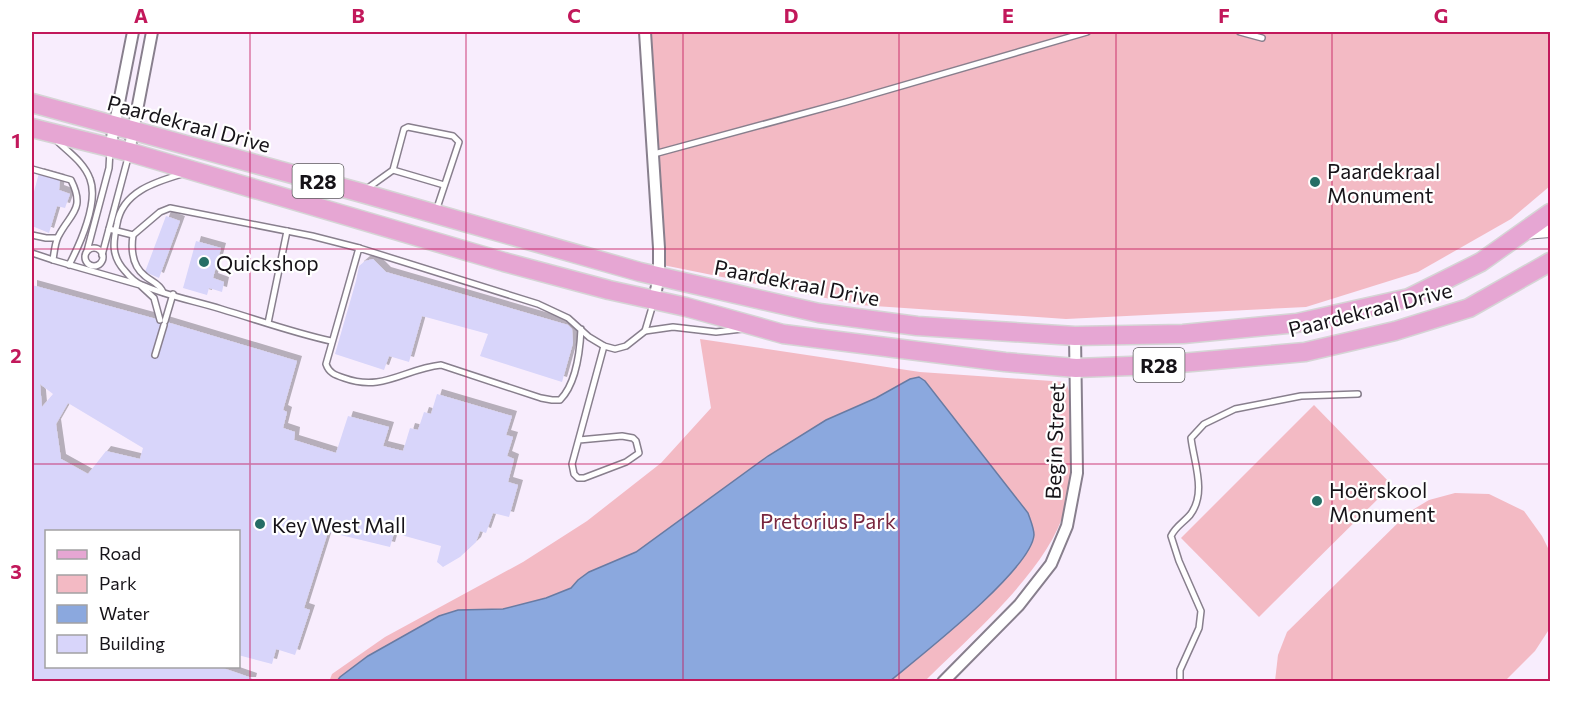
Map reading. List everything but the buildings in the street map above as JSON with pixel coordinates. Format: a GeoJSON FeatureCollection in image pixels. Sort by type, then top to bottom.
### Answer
{"type":"FeatureCollection","features":[{"type":"Feature","properties":{"kind":"main road","name":"Paardekraal Drive"},"geometry":{"type":"LineString","coordinates":[[32,103],[362,193],[609,265],[819,313],[916,326],[1075,336],[1183,334],[1297,323],[1409,298],[1481,262],[1551,213]]}},
{"type":"Feature","properties":{"kind":"main road","name":"Paardekraal Drive"},"geometry":{"type":"LineString","coordinates":[[32,128],[129,152],[493,259],[609,290],[654,299],[752,327],[783,334],[1005,362],[1076,368],[1158,365],[1305,352],[1395,331],[1469,308],[1546,266]]}},
{"type":"Feature","properties":{"kind":"street"},"geometry":{"type":"LineString","coordinates":[[110,148],[133,32]]}},
{"type":"Feature","properties":{"kind":"street"},"geometry":{"type":"LineString","coordinates":[[129,152],[152,32]]}},
{"type":"Feature","properties":{"kind":"street"},"geometry":{"type":"LineString","coordinates":[[645,32],[659,248],[659,277],[654,299]]}},
{"type":"Feature","properties":{"kind":"street"},"geometry":{"type":"LineString","coordinates":[[1524,232],[1551,230]]}},
{"type":"Feature","properties":{"kind":"street","name":"Begin Street"},"geometry":{"type":"LineString","coordinates":[[943,681],[1019,605],[1051,564],[1059,548],[1067,526],[1077,473],[1075,336]]}},
{"type":"Feature","properties":{"kind":"lane"},"geometry":{"type":"LineString","coordinates":[[652,155],[1087,32]]}},
{"type":"Feature","properties":{"kind":"lane"},"geometry":{"type":"LineString","coordinates":[[1240,32],[1262,38]]}},
{"type":"Feature","properties":{"kind":"lane"},"geometry":{"type":"LineString","coordinates":[[362,193],[393,170],[404,129],[408,127],[453,136],[459,142],[435,214]]}},
{"type":"Feature","properties":{"kind":"lane"},"geometry":{"type":"LineString","coordinates":[[53,134],[77,159],[91,180],[90,210],[79,245],[69,265]]}},
{"type":"Feature","properties":{"kind":"lane"},"geometry":{"type":"LineString","coordinates":[[90,268],[85,259],[109,168],[110,148]]}},
{"type":"Feature","properties":{"kind":"lane"},"geometry":{"type":"LineString","coordinates":[[129,152],[112,230],[115,257],[123,269],[154,298],[163,322]]}},
{"type":"Feature","properties":{"kind":"lane"},"geometry":{"type":"LineString","coordinates":[[32,175],[32,170],[71,180],[76,190],[76,211],[57,238],[53,260]]}},
{"type":"Feature","properties":{"kind":"lane"},"geometry":{"type":"LineString","coordinates":[[393,170],[444,185]]}},
{"type":"Feature","properties":{"kind":"lane"},"geometry":{"type":"LineString","coordinates":[[99,264],[122,208],[136,193],[156,182],[192,171]]}},
{"type":"Feature","properties":{"kind":"lane"},"geometry":{"type":"LineString","coordinates":[[163,292],[158,284],[145,276],[135,262],[131,246],[133,235],[160,212],[170,208],[359,248],[538,304],[568,318],[604,346],[615,349],[626,346],[645,331],[673,327],[716,332],[752,327]]}},
{"type":"Feature","properties":{"kind":"lane"},"geometry":{"type":"LineString","coordinates":[[112,230],[133,235]]}},
{"type":"Feature","properties":{"kind":"lane"},"geometry":{"type":"LineString","coordinates":[[268,323],[287,231]]}},
{"type":"Feature","properties":{"kind":"lane"},"geometry":{"type":"LineString","coordinates":[[32,235],[57,238]]}},
{"type":"Feature","properties":{"kind":"lane"},"geometry":{"type":"LineString","coordinates":[[90,268],[99,264],[113,246]]}},
{"type":"Feature","properties":{"kind":"lane"},"geometry":{"type":"LineString","coordinates":[[87,251],[95,248],[102,255]]}},
{"type":"Feature","properties":{"kind":"lane"},"geometry":{"type":"LineString","coordinates":[[359,248],[331,341],[327,367],[334,374],[353,381],[369,384],[395,379],[426,367],[441,365],[552,400],[560,400],[566,395],[578,362],[581,329]]}},
{"type":"Feature","properties":{"kind":"lane"},"geometry":{"type":"LineString","coordinates":[[32,252],[297,333],[331,341]]}},
{"type":"Feature","properties":{"kind":"lane"},"geometry":{"type":"LineString","coordinates":[[155,355],[173,294]]}},
{"type":"Feature","properties":{"kind":"lane"},"geometry":{"type":"LineString","coordinates":[[645,331],[654,299]]}},
{"type":"Feature","properties":{"kind":"lane"},"geometry":{"type":"LineString","coordinates":[[579,440],[628,437],[636,441],[639,453],[626,462],[592,475],[578,478],[574,474],[572,465],[604,346]]}},
{"type":"Feature","properties":{"kind":"lane"},"geometry":{"type":"LineString","coordinates":[[1180,681],[1180,670],[1199,628],[1201,611],[1179,561],[1171,536],[1176,526],[1190,515],[1200,497],[1191,438],[1204,423],[1235,409],[1300,396],[1358,394]]}},
{"type":"Feature","properties":{"kind":"green space"},"geometry":{"type":"Polygon","coordinates":[[[646,32],[1550,32],[1550,186],[1511,219],[1418,272],[1306,307],[1066,319],[860,305],[653,263],[646,32]]]}},
{"type":"Feature","properties":{"kind":"green space","name":"Pretorius Park"},"geometry":{"type":"Polygon","coordinates":[[[700,339],[920,372],[1066,382],[1069,391],[1071,457],[1068,496],[1061,521],[1048,547],[1030,572],[988,620],[925,681],[329,682],[332,674],[385,637],[523,562],[587,521],[661,463],[711,408],[700,339]]]}},
{"type":"Feature","properties":{"kind":"green space"},"geometry":{"type":"Polygon","coordinates":[[[1314,405],[1392,485],[1259,617],[1181,538],[1314,405]]]}},
{"type":"Feature","properties":{"kind":"green space"},"geometry":{"type":"Polygon","coordinates":[[[1455,493],[1489,494],[1524,511],[1542,536],[1550,552],[1550,628],[1535,651],[1505,681],[1275,681],[1278,655],[1287,632],[1409,512],[1429,500],[1455,493]]]}},
{"type":"Feature","properties":{"kind":"water","name":"Pretorius Park"},"geometry":{"type":"Polygon","coordinates":[[[919,377],[925,381],[1028,513],[1034,535],[1028,550],[995,590],[890,681],[337,681],[368,656],[439,616],[458,610],[503,609],[546,598],[571,588],[589,572],[636,552],[768,456],[826,420],[876,398],[910,379],[919,377]]]}},
{"type":"Feature","properties":{"kind":"place","name":"Paardekraal Monument"},"geometry":{"type":"Point","coordinates":[1315,182]}},
{"type":"Feature","properties":{"kind":"place","name":"Quickshop"},"geometry":{"type":"Point","coordinates":[204,262]}},
{"type":"Feature","properties":{"kind":"place","name":"Hoërskool Monument"},"geometry":{"type":"Point","coordinates":[1317,501]}},
{"type":"Feature","properties":{"kind":"place","name":"Key West Mall"},"geometry":{"type":"Point","coordinates":[260,524]}}]}
